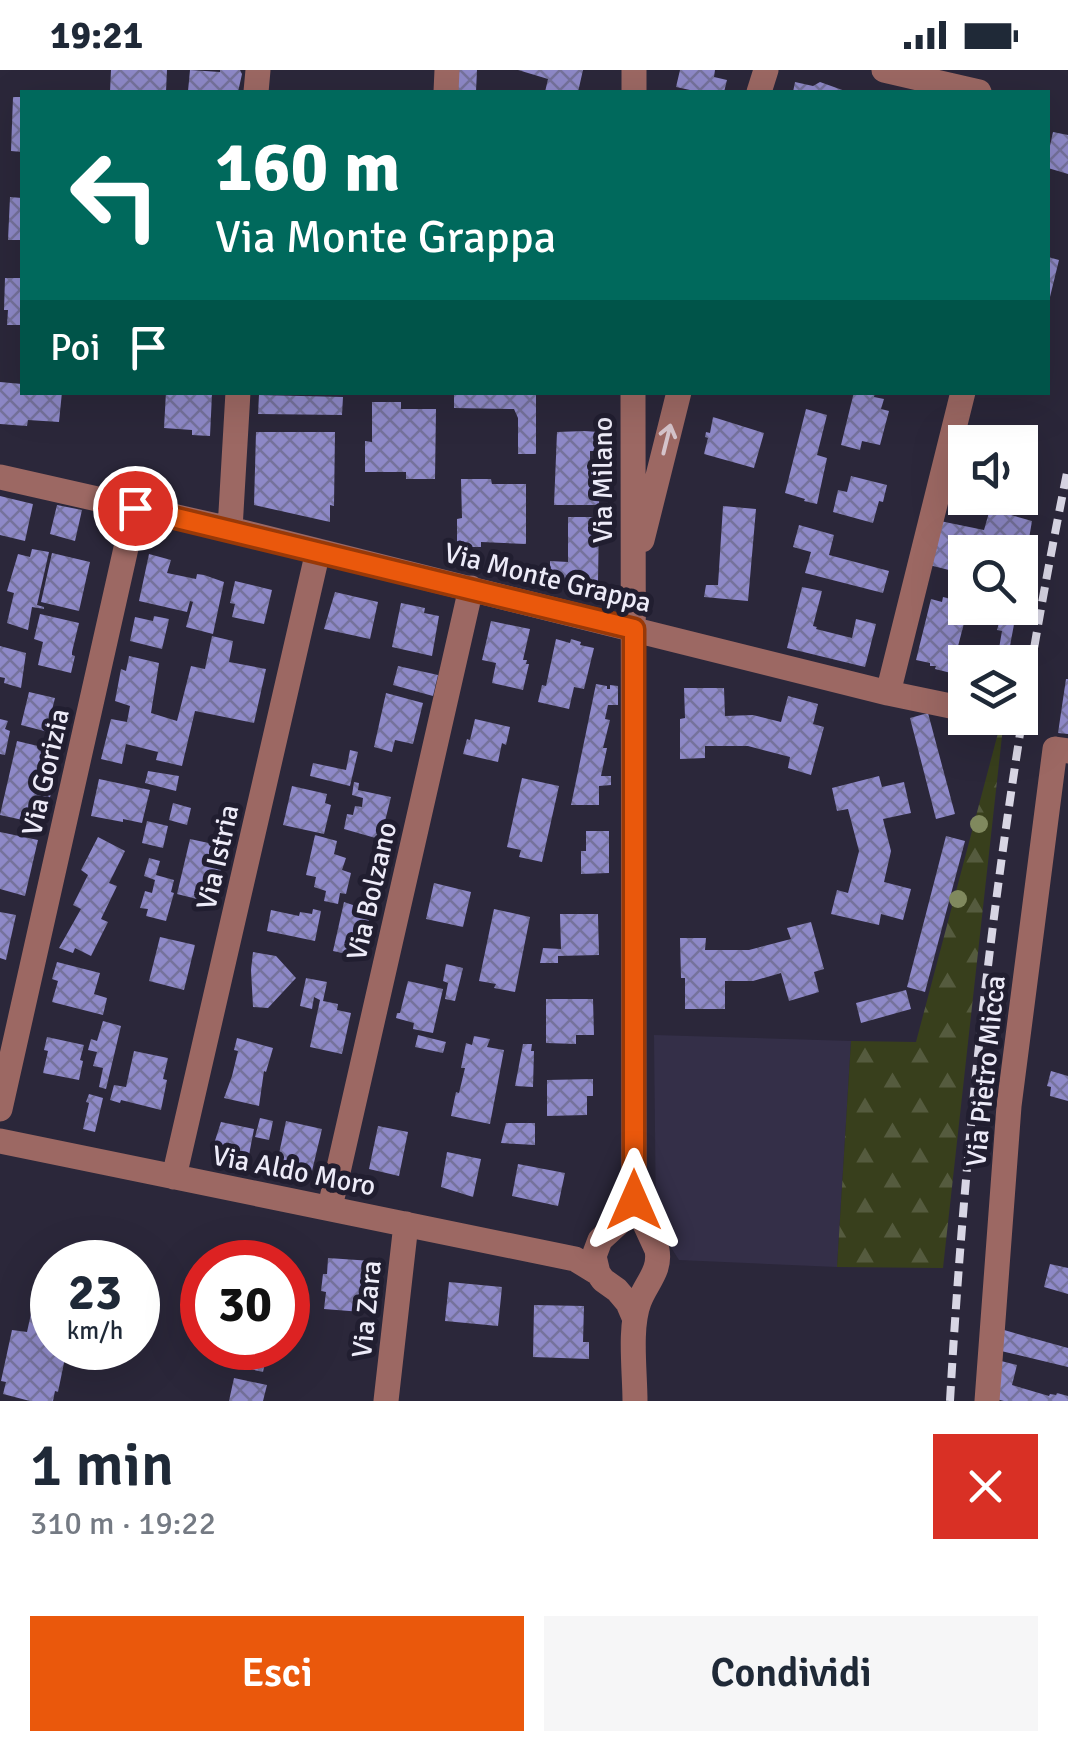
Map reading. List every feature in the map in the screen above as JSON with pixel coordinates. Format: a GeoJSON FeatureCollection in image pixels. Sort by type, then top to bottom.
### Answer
{"type":"FeatureCollection","features":[{"type":"Feature","properties":{"kind":"street"},"geometry":{"type":"LineString","coordinates":[[884,70],[969,90]]}},
{"type":"Feature","properties":{"kind":"street"},"geometry":{"type":"LineString","coordinates":[[230,530],[238,395]]}},
{"type":"Feature","properties":{"kind":"street","name":"Via Milano"},"geometry":{"type":"LineString","coordinates":[[632,395],[634,629]]}},
{"type":"Feature","properties":{"kind":"street"},"geometry":{"type":"LineString","coordinates":[[635,1401],[634,1317],[659,1258],[634,1200],[634,629],[641,615],[642,537],[678,395]]}},
{"type":"Feature","properties":{"kind":"street"},"geometry":{"type":"LineString","coordinates":[[888,693],[962,395]]}},
{"type":"Feature","properties":{"kind":"street","name":"Via Monte Grappa"},"geometry":{"type":"LineString","coordinates":[[0,477],[948,706]]}},
{"type":"Feature","properties":{"kind":"street","name":"Via Gorizia"},"geometry":{"type":"LineString","coordinates":[[0,1109],[135,508]]}},
{"type":"Feature","properties":{"kind":"street","name":"Via Istria"},"geometry":{"type":"LineString","coordinates":[[174,1177],[318,551]]}},
{"type":"Feature","properties":{"kind":"street","name":"Via Bolzano"},"geometry":{"type":"LineString","coordinates":[[330,1207],[471,588]]}},
{"type":"Feature","properties":{"kind":"street","name":"Via Pietro Micca"},"geometry":{"type":"LineString","coordinates":[[987,1401],[1009,1106],[1061,750]]}},
{"type":"Feature","properties":{"kind":"street","name":"Via Aldo Moro"},"geometry":{"type":"LineString","coordinates":[[0,1140],[600,1260]]}},
{"type":"Feature","properties":{"kind":"street"},"geometry":{"type":"LineString","coordinates":[[600,1260],[634,1200]]}},
{"type":"Feature","properties":{"kind":"street","name":"Via Zara"},"geometry":{"type":"LineString","coordinates":[[386,1401],[406,1224]]}},
{"type":"Feature","properties":{"kind":"street"},"geometry":{"type":"LineString","coordinates":[[600,1260],[632,1227],[654,1241]]}},
{"type":"Feature","properties":{"kind":"street"},"geometry":{"type":"LineString","coordinates":[[600,1260],[634,1290],[649,1282]]}},
{"type":"Feature","properties":{"kind":"street"},"geometry":{"type":"LineString","coordinates":[[600,1260],[634,1317]]}},
{"type":"Feature","properties":{"kind":"shaded area"},"geometry":{"type":"Polygon","coordinates":[[[654,1035],[851,1041],[837,1267],[679,1260],[656,1224],[654,1035]]]}},
{"type":"Feature","properties":{"kind":"green space"},"geometry":{"type":"Polygon","coordinates":[[[997,735],[1002,735],[943,1268],[837,1267],[851,1041],[916,1042],[997,735]]]}},
{"type":"Feature","properties":{"kind":"building"},"geometry":{"type":"Polygon","coordinates":[[[111,70],[167,70],[166,90],[110,90],[111,70]]]}},
{"type":"Feature","properties":{"kind":"building"},"geometry":{"type":"Polygon","coordinates":[[[190,70],[240,70],[242,74],[238,90],[188,90],[190,70]]]}},
{"type":"Feature","properties":{"kind":"building"},"geometry":{"type":"Polygon","coordinates":[[[456,70],[477,70],[476,90],[456,90],[456,70]]]}},
{"type":"Feature","properties":{"kind":"building"},"geometry":{"type":"Polygon","coordinates":[[[518,70],[583,70],[578,90],[545,90],[548,79],[518,70]]]}},
{"type":"Feature","properties":{"kind":"building"},"geometry":{"type":"Polygon","coordinates":[[[680,70],[715,70],[714,77],[727,80],[724,90],[676,87],[680,70]]]}},
{"type":"Feature","properties":{"kind":"building"},"geometry":{"type":"Polygon","coordinates":[[[795,82],[813,86],[820,82],[842,90],[793,90],[795,82]]]}},
{"type":"Feature","properties":{"kind":"building"},"geometry":{"type":"Polygon","coordinates":[[[13,97],[20,97],[20,152],[11,151],[13,97]]]}},
{"type":"Feature","properties":{"kind":"building"},"geometry":{"type":"Polygon","coordinates":[[[1053,132],[1068,135],[1068,174],[1050,169],[1053,132]]]}},
{"type":"Feature","properties":{"kind":"building"},"geometry":{"type":"Polygon","coordinates":[[[10,197],[20,198],[20,240],[8,240],[10,197]]]}},
{"type":"Feature","properties":{"kind":"building"},"geometry":{"type":"Polygon","coordinates":[[[1050,258],[1059,260],[1050,297],[1050,258]]]}},
{"type":"Feature","properties":{"kind":"building"},"geometry":{"type":"Polygon","coordinates":[[[5,278],[20,278],[20,325],[7,325],[8,310],[4,310],[5,278]]]}},
{"type":"Feature","properties":{"kind":"building"},"geometry":{"type":"Polygon","coordinates":[[[0,382],[20,384],[20,395],[62,395],[59,422],[28,420],[27,426],[0,424],[0,382]]]}},
{"type":"Feature","properties":{"kind":"building"},"geometry":{"type":"Polygon","coordinates":[[[166,395],[212,395],[210,436],[164,428],[166,395]]]}},
{"type":"Feature","properties":{"kind":"building"},"geometry":{"type":"Polygon","coordinates":[[[259,395],[343,397],[342,415],[258,414],[259,395]]]}},
{"type":"Feature","properties":{"kind":"building"},"geometry":{"type":"Polygon","coordinates":[[[454,395],[536,395],[536,454],[518,454],[518,418],[514,409],[454,408],[454,395]]]}},
{"type":"Feature","properties":{"kind":"building"},"geometry":{"type":"Polygon","coordinates":[[[853,395],[884,399],[881,409],[889,411],[880,445],[862,441],[860,450],[841,445],[853,395]]]}},
{"type":"Feature","properties":{"kind":"building"},"geometry":{"type":"Polygon","coordinates":[[[372,402],[401,402],[401,409],[436,409],[435,479],[406,479],[406,472],[365,472],[365,441],[372,442],[372,402]]]}},
{"type":"Feature","properties":{"kind":"building"},"geometry":{"type":"Polygon","coordinates":[[[806,409],[827,415],[817,455],[827,458],[817,504],[785,493],[806,409]]]}},
{"type":"Feature","properties":{"kind":"building"},"geometry":{"type":"Polygon","coordinates":[[[713,417],[764,433],[754,468],[704,454],[706,432],[710,433],[713,417]]]}},
{"type":"Feature","properties":{"kind":"building"},"geometry":{"type":"Polygon","coordinates":[[[256,432],[335,432],[334,506],[330,505],[330,522],[254,505],[256,432]]]}},
{"type":"Feature","properties":{"kind":"building"},"geometry":{"type":"Polygon","coordinates":[[[557,432],[599,432],[599,451],[590,451],[590,471],[600,471],[599,505],[554,505],[557,432]]]}},
{"type":"Feature","properties":{"kind":"building"},"geometry":{"type":"Polygon","coordinates":[[[851,476],[887,485],[873,523],[833,512],[838,490],[847,492],[851,476]]]}},
{"type":"Feature","properties":{"kind":"building"},"geometry":{"type":"Polygon","coordinates":[[[461,479],[526,484],[526,544],[481,542],[481,547],[457,547],[457,519],[462,518],[461,479]]]}},
{"type":"Feature","properties":{"kind":"building"},"geometry":{"type":"Polygon","coordinates":[[[0,496],[33,504],[25,541],[0,535],[0,496]]]}},
{"type":"Feature","properties":{"kind":"building"},"geometry":{"type":"Polygon","coordinates":[[[57,505],[82,510],[75,541],[50,534],[57,505]]]}},
{"type":"Feature","properties":{"kind":"building"},"geometry":{"type":"Polygon","coordinates":[[[723,506],[756,509],[748,601],[704,597],[706,585],[718,585],[723,506]]]}},
{"type":"Feature","properties":{"kind":"building"},"geometry":{"type":"Polygon","coordinates":[[[988,515],[1011,515],[1032,521],[1030,535],[948,535],[948,570],[929,565],[940,521],[984,530],[988,515]]]}},
{"type":"Feature","properties":{"kind":"building"},"geometry":{"type":"Polygon","coordinates":[[[568,517],[599,517],[598,582],[550,582],[550,561],[568,562],[568,517]]]}},
{"type":"Feature","properties":{"kind":"building"},"geometry":{"type":"Polygon","coordinates":[[[799,525],[834,535],[829,555],[889,571],[883,593],[805,573],[811,552],[793,547],[799,525]]]}},
{"type":"Feature","properties":{"kind":"building"},"geometry":{"type":"Polygon","coordinates":[[[32,549],[49,552],[37,605],[44,609],[32,607],[28,630],[7,623],[14,593],[7,591],[18,554],[30,557],[32,549]]]}},
{"type":"Feature","properties":{"kind":"building"},"geometry":{"type":"Polygon","coordinates":[[[52,553],[90,562],[79,611],[41,602],[52,553]]]}},
{"type":"Feature","properties":{"kind":"building"},"geometry":{"type":"Polygon","coordinates":[[[149,554],[171,560],[167,573],[196,579],[197,574],[204,575],[224,582],[213,634],[186,627],[193,602],[190,601],[187,612],[139,601],[149,554]]]}},
{"type":"Feature","properties":{"kind":"building"},"geometry":{"type":"Polygon","coordinates":[[[235,581],[272,590],[264,624],[232,617],[235,604],[230,603],[235,581]]]}},
{"type":"Feature","properties":{"kind":"building"},"geometry":{"type":"Polygon","coordinates":[[[802,587],[822,591],[813,626],[816,629],[852,638],[856,619],[876,624],[865,667],[787,648],[802,587]]]}},
{"type":"Feature","properties":{"kind":"building"},"geometry":{"type":"Polygon","coordinates":[[[335,592],[378,602],[370,639],[324,629],[335,592]]]}},
{"type":"Feature","properties":{"kind":"building"},"geometry":{"type":"Polygon","coordinates":[[[943,597],[948,598],[948,625],[964,625],[958,645],[948,645],[948,672],[916,660],[931,599],[942,602],[943,597]]]}},
{"type":"Feature","properties":{"kind":"building"},"geometry":{"type":"Polygon","coordinates":[[[401,603],[425,608],[424,613],[439,616],[432,656],[392,647],[401,603]]]}},
{"type":"Feature","properties":{"kind":"building"},"geometry":{"type":"Polygon","coordinates":[[[40,614],[79,623],[71,673],[38,665],[43,642],[34,639],[40,614]]]}},
{"type":"Feature","properties":{"kind":"building"},"geometry":{"type":"Polygon","coordinates":[[[154,616],[169,619],[162,649],[130,641],[135,617],[153,621],[154,616]]]}},
{"type":"Feature","properties":{"kind":"building"},"geometry":{"type":"Polygon","coordinates":[[[491,621],[530,629],[523,660],[529,664],[523,690],[492,683],[496,663],[482,660],[491,621]]]}},
{"type":"Feature","properties":{"kind":"building"},"geometry":{"type":"Polygon","coordinates":[[[998,625],[1014,625],[1010,645],[1000,645],[1002,631],[997,630],[998,625]]]}},
{"type":"Feature","properties":{"kind":"building"},"geometry":{"type":"Polygon","coordinates":[[[212,636],[233,641],[229,662],[266,669],[254,723],[195,711],[182,766],[156,760],[158,752],[126,744],[122,764],[101,759],[111,719],[127,722],[130,706],[115,701],[121,669],[126,671],[129,656],[159,663],[151,713],[177,721],[191,666],[205,669],[212,636]]]}},
{"type":"Feature","properties":{"kind":"building"},"geometry":{"type":"Polygon","coordinates":[[[556,639],[570,643],[571,639],[594,648],[584,689],[574,687],[569,709],[538,702],[542,685],[546,686],[556,639]]]}},
{"type":"Feature","properties":{"kind":"building"},"geometry":{"type":"Polygon","coordinates":[[[0,646],[26,653],[21,688],[4,683],[5,678],[0,677],[0,646]]]}},
{"type":"Feature","properties":{"kind":"building"},"geometry":{"type":"Polygon","coordinates":[[[398,666],[438,675],[433,696],[393,685],[398,666]]]}},
{"type":"Feature","properties":{"kind":"building"},"geometry":{"type":"Polygon","coordinates":[[[1068,679],[1068,734],[1058,733],[1068,679]]]}},
{"type":"Feature","properties":{"kind":"building"},"geometry":{"type":"Polygon","coordinates":[[[596,684],[607,689],[610,685],[618,686],[618,705],[608,705],[605,719],[610,720],[601,776],[611,776],[611,785],[599,786],[599,805],[571,805],[596,684]]]}},
{"type":"Feature","properties":{"kind":"building"},"geometry":{"type":"Polygon","coordinates":[[[684,688],[724,688],[725,716],[753,715],[781,722],[788,696],[818,704],[813,724],[824,727],[811,775],[788,768],[790,757],[748,746],[705,746],[705,758],[680,759],[684,688]]]}},
{"type":"Feature","properties":{"kind":"building"},"geometry":{"type":"Polygon","coordinates":[[[29,692],[55,698],[51,714],[60,718],[56,734],[21,725],[29,692]]]}},
{"type":"Feature","properties":{"kind":"building"},"geometry":{"type":"Polygon","coordinates":[[[386,693],[423,703],[413,744],[395,740],[392,752],[374,747],[386,693]]]}},
{"type":"Feature","properties":{"kind":"building"},"geometry":{"type":"Polygon","coordinates":[[[928,713],[955,814],[936,819],[910,718],[928,713]]]}},
{"type":"Feature","properties":{"kind":"building"},"geometry":{"type":"Polygon","coordinates":[[[0,719],[8,721],[5,729],[10,731],[5,755],[0,754],[0,719]]]}},
{"type":"Feature","properties":{"kind":"building"},"geometry":{"type":"Polygon","coordinates":[[[475,719],[510,727],[498,762],[463,754],[475,719]]]}},
{"type":"Feature","properties":{"kind":"building"},"geometry":{"type":"Polygon","coordinates":[[[17,741],[59,751],[41,824],[0,815],[17,741]]]}},
{"type":"Feature","properties":{"kind":"building"},"geometry":{"type":"Polygon","coordinates":[[[350,750],[358,752],[350,786],[310,776],[313,763],[346,770],[350,750]]]}},
{"type":"Feature","properties":{"kind":"building"},"geometry":{"type":"Polygon","coordinates":[[[148,771],[179,776],[176,791],[145,783],[148,771]]]}},
{"type":"Feature","properties":{"kind":"building"},"geometry":{"type":"Polygon","coordinates":[[[879,776],[882,787],[904,782],[911,813],[883,819],[891,851],[884,882],[911,889],[903,920],[881,914],[879,925],[831,914],[837,890],[848,893],[859,851],[848,809],[837,811],[832,788],[879,776]]]}},
{"type":"Feature","properties":{"kind":"building"},"geometry":{"type":"Polygon","coordinates":[[[522,778],[559,786],[542,862],[519,857],[521,850],[507,847],[522,778]]]}},
{"type":"Feature","properties":{"kind":"building"},"geometry":{"type":"Polygon","coordinates":[[[99,779],[150,790],[142,823],[91,816],[99,779]]]}},
{"type":"Feature","properties":{"kind":"building"},"geometry":{"type":"Polygon","coordinates":[[[354,782],[359,783],[358,790],[391,797],[379,839],[344,829],[347,814],[353,815],[355,806],[362,807],[363,798],[352,795],[354,782]]]}},
{"type":"Feature","properties":{"kind":"building"},"geometry":{"type":"Polygon","coordinates":[[[292,786],[327,794],[325,803],[331,805],[324,834],[283,825],[292,786]]]}},
{"type":"Feature","properties":{"kind":"building"},"geometry":{"type":"Polygon","coordinates":[[[173,803],[191,808],[187,825],[169,820],[173,803]]]}},
{"type":"Feature","properties":{"kind":"building"},"geometry":{"type":"Polygon","coordinates":[[[147,821],[168,826],[163,848],[142,843],[147,821]]]}},
{"type":"Feature","properties":{"kind":"building"},"geometry":{"type":"Polygon","coordinates":[[[586,831],[609,831],[609,873],[581,874],[586,831]]]}},
{"type":"Feature","properties":{"kind":"building"},"geometry":{"type":"Polygon","coordinates":[[[0,832],[38,840],[25,896],[0,889],[0,832]]]}},
{"type":"Feature","properties":{"kind":"building"},"geometry":{"type":"Polygon","coordinates":[[[315,835],[337,841],[334,854],[346,858],[342,870],[351,873],[346,894],[340,893],[338,904],[324,901],[326,891],[314,887],[316,877],[306,875],[315,835]]]}},
{"type":"Feature","properties":{"kind":"building"},"geometry":{"type":"Polygon","coordinates":[[[946,836],[965,841],[925,992],[907,987],[946,836]]]}},
{"type":"Feature","properties":{"kind":"building"},"geometry":{"type":"Polygon","coordinates":[[[98,837],[125,851],[109,883],[117,886],[101,919],[108,922],[91,956],[75,948],[73,953],[59,948],[81,909],[73,905],[88,875],[81,870],[98,837]]]}},
{"type":"Feature","properties":{"kind":"building"},"geometry":{"type":"Polygon","coordinates":[[[190,839],[227,847],[213,903],[177,894],[190,839]]]}},
{"type":"Feature","properties":{"kind":"building"},"geometry":{"type":"Polygon","coordinates":[[[149,858],[160,861],[156,875],[174,880],[166,921],[146,916],[148,909],[140,908],[145,891],[152,893],[155,880],[144,876],[149,858]]]}},
{"type":"Feature","properties":{"kind":"building"},"geometry":{"type":"Polygon","coordinates":[[[434,883],[471,892],[463,927],[426,919],[434,883]]]}},
{"type":"Feature","properties":{"kind":"building"},"geometry":{"type":"Polygon","coordinates":[[[344,902],[371,911],[361,957],[333,951],[344,902]]]}},
{"type":"Feature","properties":{"kind":"building"},"geometry":{"type":"Polygon","coordinates":[[[313,909],[321,911],[315,941],[267,931],[271,910],[299,916],[300,912],[312,914],[313,909]]]}},
{"type":"Feature","properties":{"kind":"building"},"geometry":{"type":"Polygon","coordinates":[[[494,909],[530,917],[515,992],[479,981],[494,909]]]}},
{"type":"Feature","properties":{"kind":"building"},"geometry":{"type":"Polygon","coordinates":[[[0,912],[16,915],[6,960],[0,958],[0,912]]]}},
{"type":"Feature","properties":{"kind":"building"},"geometry":{"type":"Polygon","coordinates":[[[560,914],[598,914],[599,955],[558,956],[558,963],[540,963],[543,948],[561,949],[560,914]]]}},
{"type":"Feature","properties":{"kind":"building"},"geometry":{"type":"Polygon","coordinates":[[[811,922],[824,969],[814,972],[819,992],[789,1001],[781,973],[753,981],[725,981],[725,1009],[685,1009],[680,938],[706,938],[705,950],[749,950],[791,939],[787,928],[811,922]]]}},
{"type":"Feature","properties":{"kind":"building"},"geometry":{"type":"Polygon","coordinates":[[[160,937],[195,945],[184,990],[149,981],[160,937]]]}},
{"type":"Feature","properties":{"kind":"building"},"geometry":{"type":"Polygon","coordinates":[[[253,952],[276,956],[296,978],[268,1008],[253,1007],[253,952]]]}},
{"type":"Feature","properties":{"kind":"building"},"geometry":{"type":"Polygon","coordinates":[[[57,962],[100,973],[94,994],[107,998],[103,1015],[52,1002],[58,981],[52,979],[57,962]]]}},
{"type":"Feature","properties":{"kind":"building"},"geometry":{"type":"Polygon","coordinates":[[[446,964],[463,968],[455,1001],[445,999],[446,964]]]}},
{"type":"Feature","properties":{"kind":"building"},"geometry":{"type":"Polygon","coordinates":[[[306,978],[327,982],[323,1001],[338,1004],[337,1010],[351,1013],[342,1054],[310,1047],[320,1000],[314,997],[312,1009],[300,1006],[306,978]]]}},
{"type":"Feature","properties":{"kind":"building"},"geometry":{"type":"Polygon","coordinates":[[[408,981],[443,989],[433,1033],[413,1029],[414,1023],[396,1018],[408,981]]]}},
{"type":"Feature","properties":{"kind":"building"},"geometry":{"type":"Polygon","coordinates":[[[906,990],[911,1009],[861,1023],[856,1003],[906,990]]]}},
{"type":"Feature","properties":{"kind":"building"},"geometry":{"type":"Polygon","coordinates":[[[546,999],[593,999],[594,1035],[576,1035],[576,1044],[546,1043],[546,999]]]}},
{"type":"Feature","properties":{"kind":"building"},"geometry":{"type":"Polygon","coordinates":[[[103,1021],[121,1026],[106,1089],[99,1087],[103,1068],[93,1066],[97,1052],[88,1050],[91,1039],[97,1041],[103,1021]]]}},
{"type":"Feature","properties":{"kind":"building"},"geometry":{"type":"Polygon","coordinates":[[[418,1035],[446,1042],[443,1053],[415,1047],[418,1035]]]}},
{"type":"Feature","properties":{"kind":"building"},"geometry":{"type":"Polygon","coordinates":[[[474,1036],[490,1039],[487,1047],[504,1050],[490,1124],[451,1116],[465,1068],[461,1068],[466,1043],[472,1045],[474,1036]]]}},
{"type":"Feature","properties":{"kind":"building"},"geometry":{"type":"Polygon","coordinates":[[[47,1037],[84,1045],[79,1080],[43,1073],[47,1037]]]}},
{"type":"Feature","properties":{"kind":"building"},"geometry":{"type":"Polygon","coordinates":[[[237,1038],[273,1048],[264,1071],[259,1106],[224,1098],[238,1051],[234,1050],[237,1038]]]}},
{"type":"Feature","properties":{"kind":"building"},"geometry":{"type":"Polygon","coordinates":[[[523,1044],[532,1044],[534,1051],[533,1087],[515,1086],[523,1044]]]}},
{"type":"Feature","properties":{"kind":"building"},"geometry":{"type":"Polygon","coordinates":[[[134,1051],[168,1058],[161,1110],[110,1100],[114,1085],[126,1087],[134,1051]]]}},
{"type":"Feature","properties":{"kind":"building"},"geometry":{"type":"Polygon","coordinates":[[[1051,1071],[1068,1076],[1068,1101],[1050,1096],[1051,1087],[1047,1086],[1051,1071]]]}},
{"type":"Feature","properties":{"kind":"building"},"geometry":{"type":"Polygon","coordinates":[[[593,1079],[593,1096],[587,1096],[587,1115],[547,1116],[547,1080],[593,1079]]]}},
{"type":"Feature","properties":{"kind":"building"},"geometry":{"type":"Polygon","coordinates":[[[89,1094],[103,1098],[95,1132],[83,1129],[89,1094]]]}},
{"type":"Feature","properties":{"kind":"building"},"geometry":{"type":"Polygon","coordinates":[[[260,1118],[273,1121],[269,1140],[255,1137],[260,1118]]]}},
{"type":"Feature","properties":{"kind":"building"},"geometry":{"type":"Polygon","coordinates":[[[286,1121],[322,1129],[312,1171],[277,1163],[286,1121]]]}},
{"type":"Feature","properties":{"kind":"building"},"geometry":{"type":"Polygon","coordinates":[[[221,1122],[254,1129],[249,1155],[213,1147],[221,1122]]]}},
{"type":"Feature","properties":{"kind":"building"},"geometry":{"type":"Polygon","coordinates":[[[506,1123],[535,1123],[535,1145],[501,1143],[506,1123]]]}},
{"type":"Feature","properties":{"kind":"building"},"geometry":{"type":"Polygon","coordinates":[[[378,1126],[408,1132],[399,1176],[369,1169],[378,1126]]]}},
{"type":"Feature","properties":{"kind":"building"},"geometry":{"type":"Polygon","coordinates":[[[447,1152],[481,1159],[473,1197],[441,1187],[447,1152]]]}},
{"type":"Feature","properties":{"kind":"building"},"geometry":{"type":"Polygon","coordinates":[[[518,1164],[565,1173],[558,1206],[512,1196],[518,1164]]]}},
{"type":"Feature","properties":{"kind":"building"},"geometry":{"type":"Polygon","coordinates":[[[328,1258],[372,1261],[370,1290],[364,1290],[362,1312],[324,1309],[326,1292],[321,1291],[328,1258]]]}},
{"type":"Feature","properties":{"kind":"building"},"geometry":{"type":"Polygon","coordinates":[[[1050,1264],[1068,1268],[1068,1294],[1044,1287],[1050,1264]]]}},
{"type":"Feature","properties":{"kind":"building"},"geometry":{"type":"Polygon","coordinates":[[[449,1282],[502,1287],[498,1326],[445,1321],[449,1282]]]}},
{"type":"Feature","properties":{"kind":"building"},"geometry":{"type":"Polygon","coordinates":[[[534,1305],[584,1306],[583,1342],[589,1342],[589,1359],[533,1357],[534,1305]]]}},
{"type":"Feature","properties":{"kind":"building"},"geometry":{"type":"Polygon","coordinates":[[[30,1318],[30,1370],[62,1370],[53,1401],[30,1401],[3,1394],[6,1382],[1,1381],[12,1330],[27,1332],[30,1318]]]}},
{"type":"Feature","properties":{"kind":"building"},"geometry":{"type":"Polygon","coordinates":[[[1004,1330],[1068,1348],[1068,1367],[1001,1351],[1004,1330]]]}},
{"type":"Feature","properties":{"kind":"building"},"geometry":{"type":"Polygon","coordinates":[[[1001,1361],[1017,1365],[1012,1385],[1049,1396],[1068,1396],[1068,1401],[996,1399],[1001,1361]]]}},
{"type":"Feature","properties":{"kind":"building"},"geometry":{"type":"Polygon","coordinates":[[[234,1378],[267,1385],[263,1401],[229,1401],[234,1378]]]}},
{"type":"Feature","properties":{"kind":"railway"},"geometry":{"type":"LineString","coordinates":[[950,1401],[967,1166],[992,932],[1026,699],[1068,468]]}},
{"type":"Feature","properties":{"kind":"route"},"geometry":{"type":"LineString","coordinates":[[135,508],[634,629],[634,1200]]}}]}
